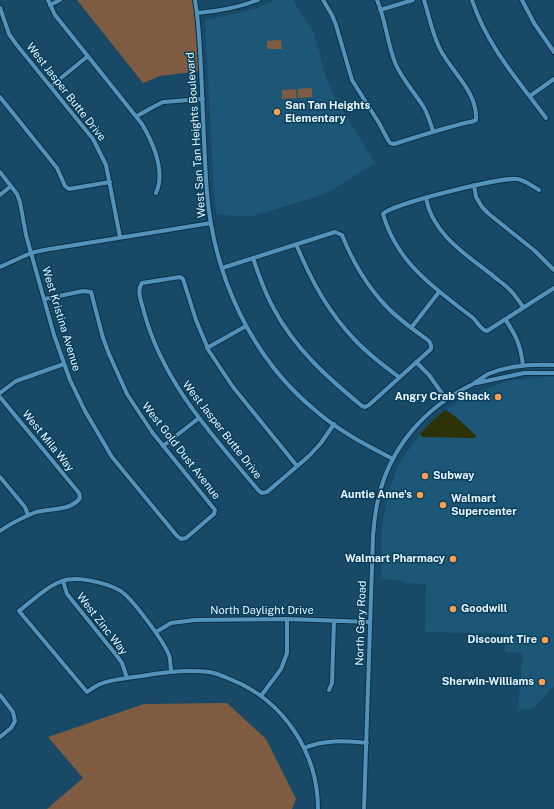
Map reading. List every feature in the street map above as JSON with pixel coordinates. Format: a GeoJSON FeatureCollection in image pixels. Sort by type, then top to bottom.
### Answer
{"type":"FeatureCollection","features":[{"type":"Feature","properties":{"kind":"street"},"geometry":{"type":"LineString","coordinates":[[48,0],[55,15],[137,116],[148,134],[158,162],[160,180],[156,193]]}},
{"type":"Feature","properties":{"kind":"street"},"geometry":{"type":"LineString","coordinates":[[50,5],[60,0]]}},
{"type":"Feature","properties":{"kind":"street","name":"West San Tan Heights Boulevard"},"geometry":{"type":"LineString","coordinates":[[195,0],[198,13],[207,192],[211,223],[222,268],[238,310],[246,326],[278,374],[316,412],[354,439],[393,459]]}},
{"type":"Feature","properties":{"kind":"street"},"geometry":{"type":"LineString","coordinates":[[198,13],[244,6],[258,0]]}},
{"type":"Feature","properties":{"kind":"street"},"geometry":{"type":"LineString","coordinates":[[323,0],[336,25],[352,80],[380,123],[390,143],[394,144],[433,131],[476,120],[471,96],[438,46],[424,0]]}},
{"type":"Feature","properties":{"kind":"street"},"geometry":{"type":"LineString","coordinates":[[377,0],[397,66],[404,79],[424,106],[433,131]]}},
{"type":"Feature","properties":{"kind":"street"},"geometry":{"type":"LineString","coordinates":[[380,10],[413,0]]}},
{"type":"Feature","properties":{"kind":"street"},"geometry":{"type":"LineString","coordinates":[[472,0],[493,47],[546,118]]}},
{"type":"Feature","properties":{"kind":"street"},"geometry":{"type":"LineString","coordinates":[[522,0],[534,23],[554,52]]}},
{"type":"Feature","properties":{"kind":"street","name":"West Jasper Butte Drive"},"geometry":{"type":"LineString","coordinates":[[0,8],[9,34],[93,140],[106,165],[120,237]]}},
{"type":"Feature","properties":{"kind":"street"},"geometry":{"type":"LineString","coordinates":[[51,86],[88,56]]}},
{"type":"Feature","properties":{"kind":"street"},"geometry":{"type":"LineString","coordinates":[[530,96],[554,78]]}},
{"type":"Feature","properties":{"kind":"street"},"geometry":{"type":"LineString","coordinates":[[0,97],[57,168],[65,186],[68,189],[110,182]]}},
{"type":"Feature","properties":{"kind":"street"},"geometry":{"type":"LineString","coordinates":[[137,116],[163,102],[203,99]]}},
{"type":"Feature","properties":{"kind":"street","name":"West Kristina Avenue"},"geometry":{"type":"LineString","coordinates":[[0,172],[11,186],[20,202],[26,235],[54,335],[64,364],[85,411],[112,457],[181,539],[186,538],[214,514],[215,510]]}},
{"type":"Feature","properties":{"kind":"street"},"geometry":{"type":"LineString","coordinates":[[539,190],[516,178],[474,185],[389,209],[383,214],[386,223],[405,258],[418,274],[473,318],[484,330],[487,331],[554,288]]}},
{"type":"Feature","properties":{"kind":"street"},"geometry":{"type":"LineString","coordinates":[[474,185],[476,197],[482,207],[535,251],[554,270]]}},
{"type":"Feature","properties":{"kind":"street"},"geometry":{"type":"LineString","coordinates":[[0,195],[11,186]]}},
{"type":"Feature","properties":{"kind":"street"},"geometry":{"type":"LineString","coordinates":[[426,198],[430,212],[443,233],[453,244],[507,286],[523,307]]}},
{"type":"Feature","properties":{"kind":"street"},"geometry":{"type":"LineString","coordinates":[[0,267],[31,253],[211,223]]}},
{"type":"Feature","properties":{"kind":"street"},"geometry":{"type":"LineString","coordinates":[[222,268],[296,244],[335,232],[339,233],[342,235],[353,261],[375,293],[386,306],[411,328],[429,341],[431,349],[365,407],[362,406],[324,374],[310,360],[296,342],[274,310],[253,258]]}},
{"type":"Feature","properties":{"kind":"street"},"geometry":{"type":"LineString","coordinates":[[296,244],[315,288],[334,317],[355,341],[369,354],[400,377]]}},
{"type":"Feature","properties":{"kind":"street","name":"West Jasper Butte Drive"},"geometry":{"type":"LineString","coordinates":[[207,348],[192,309],[183,279],[180,277],[142,283],[139,287],[142,303],[154,343],[171,378],[198,418],[259,491],[262,493],[267,492],[297,466]]}},
{"type":"Feature","properties":{"kind":"street","name":"West Gold Dust Avenue"},"geometry":{"type":"LineString","coordinates":[[44,299],[83,291],[91,292],[103,338],[127,394],[142,419],[215,510]]}},
{"type":"Feature","properties":{"kind":"street"},"geometry":{"type":"LineString","coordinates":[[411,328],[439,292]]}},
{"type":"Feature","properties":{"kind":"street"},"geometry":{"type":"LineString","coordinates":[[505,319],[518,340],[523,366]]}},
{"type":"Feature","properties":{"kind":"street"},"geometry":{"type":"LineString","coordinates":[[246,326],[207,348],[233,387],[297,466],[315,450],[334,424]]}},
{"type":"Feature","properties":{"kind":"street"},"geometry":{"type":"LineString","coordinates":[[416,362],[429,375],[446,400]]}},
{"type":"Feature","properties":{"kind":"street"},"geometry":{"type":"LineString","coordinates":[[0,394],[16,381],[64,364]]}},
{"type":"Feature","properties":{"kind":"street","name":"North Gary Road"},"geometry":{"type":"LineString","coordinates":[[364,809],[373,536],[375,513],[382,484],[400,446],[417,424],[437,405],[488,374],[523,366],[554,365]]}},
{"type":"Feature","properties":{"kind":"street","name":"North Gary Road"},"geometry":{"type":"LineString","coordinates":[[475,383],[524,373],[554,373]]}},
{"type":"Feature","properties":{"kind":"street","name":"West Mila Way"},"geometry":{"type":"LineString","coordinates":[[0,397],[79,493],[80,498],[72,505],[28,515]]}},
{"type":"Feature","properties":{"kind":"street"},"geometry":{"type":"LineString","coordinates":[[163,446],[198,418]]}},
{"type":"Feature","properties":{"kind":"street"},"geometry":{"type":"LineString","coordinates":[[0,477],[25,507],[28,515],[0,531]]}},
{"type":"Feature","properties":{"kind":"street"},"geometry":{"type":"LineString","coordinates":[[171,670],[170,657],[156,632],[126,596],[119,590],[87,580],[63,581],[51,586],[19,611],[87,692],[100,684],[171,670],[210,672],[243,684],[261,696],[285,718],[296,732],[304,748],[316,780],[318,809]]}},
{"type":"Feature","properties":{"kind":"street","name":"West Zinc Way"},"geometry":{"type":"LineString","coordinates":[[63,581],[67,594],[122,663],[127,678]]}},
{"type":"Feature","properties":{"kind":"street"},"geometry":{"type":"LineString","coordinates":[[261,696],[281,670],[287,653],[287,619]]}},
{"type":"Feature","properties":{"kind":"street","name":"North Daylight Drive"},"geometry":{"type":"LineString","coordinates":[[156,632],[170,623],[194,620],[287,619],[370,622]]}},
{"type":"Feature","properties":{"kind":"street"},"geometry":{"type":"LineString","coordinates":[[329,690],[332,683],[334,620]]}},
{"type":"Feature","properties":{"kind":"street"},"geometry":{"type":"LineString","coordinates":[[0,696],[13,712],[15,721],[11,728],[0,737]]}},
{"type":"Feature","properties":{"kind":"street"},"geometry":{"type":"LineString","coordinates":[[304,748],[316,743],[328,741],[367,743]]}},
{"type":"Feature","properties":{"kind":"shaded area"},"geometry":{"type":"Polygon","coordinates":[[[77,0],[195,0],[201,71],[160,76],[143,83],[77,0]]]}},
{"type":"Feature","properties":{"kind":"shaded area","name":"San Tan Heights Elementary"},"geometry":{"type":"Polygon","coordinates":[[[275,0],[293,0],[314,33],[324,71],[331,90],[375,163],[325,194],[250,217],[217,214],[213,177],[205,20],[255,9],[275,0]]]}},
{"type":"Feature","properties":{"kind":"shaded area"},"geometry":{"type":"Polygon","coordinates":[[[281,40],[282,49],[267,49],[267,41],[281,40]]]}},
{"type":"Feature","properties":{"kind":"shaded area"},"geometry":{"type":"Polygon","coordinates":[[[312,88],[312,97],[298,98],[298,89],[312,88]]]}},
{"type":"Feature","properties":{"kind":"shaded area"},"geometry":{"type":"Polygon","coordinates":[[[296,89],[297,98],[282,99],[282,90],[296,89]]]}},
{"type":"Feature","properties":{"kind":"shaded area"},"geometry":{"type":"Polygon","coordinates":[[[554,377],[554,686],[533,709],[518,710],[523,653],[505,652],[505,634],[425,632],[426,584],[406,583],[398,580],[381,579],[382,529],[389,491],[398,466],[420,434],[430,423],[457,402],[486,389],[508,381],[554,377]]]}},
{"type":"Feature","properties":{"kind":"shaded area"},"geometry":{"type":"Polygon","coordinates":[[[445,410],[456,417],[476,436],[474,438],[422,437],[420,434],[445,410]]]}},
{"type":"Feature","properties":{"kind":"shaded area"},"geometry":{"type":"Polygon","coordinates":[[[227,703],[266,739],[296,799],[292,809],[47,809],[83,778],[48,737],[144,704],[227,703]]]}},
{"type":"Feature","properties":{"kind":"place","name":"San Tan Heights Elementary"},"geometry":{"type":"Point","coordinates":[277,112]}},
{"type":"Feature","properties":{"kind":"place","name":"Angry Crab Shack"},"geometry":{"type":"Point","coordinates":[498,397]}},
{"type":"Feature","properties":{"kind":"place","name":"Subway"},"geometry":{"type":"Point","coordinates":[425,476]}},
{"type":"Feature","properties":{"kind":"place","name":"Auntie Anne's"},"geometry":{"type":"Point","coordinates":[420,495]}},
{"type":"Feature","properties":{"kind":"place","name":"Walmart Supercenter"},"geometry":{"type":"Point","coordinates":[443,505]}},
{"type":"Feature","properties":{"kind":"place","name":"Walmart Pharmacy"},"geometry":{"type":"Point","coordinates":[453,559]}},
{"type":"Feature","properties":{"kind":"place","name":"Goodwill"},"geometry":{"type":"Point","coordinates":[453,609]}},
{"type":"Feature","properties":{"kind":"place","name":"Discount Tire"},"geometry":{"type":"Point","coordinates":[545,640]}},
{"type":"Feature","properties":{"kind":"place","name":"Sherwin-Williams"},"geometry":{"type":"Point","coordinates":[542,682]}}]}
